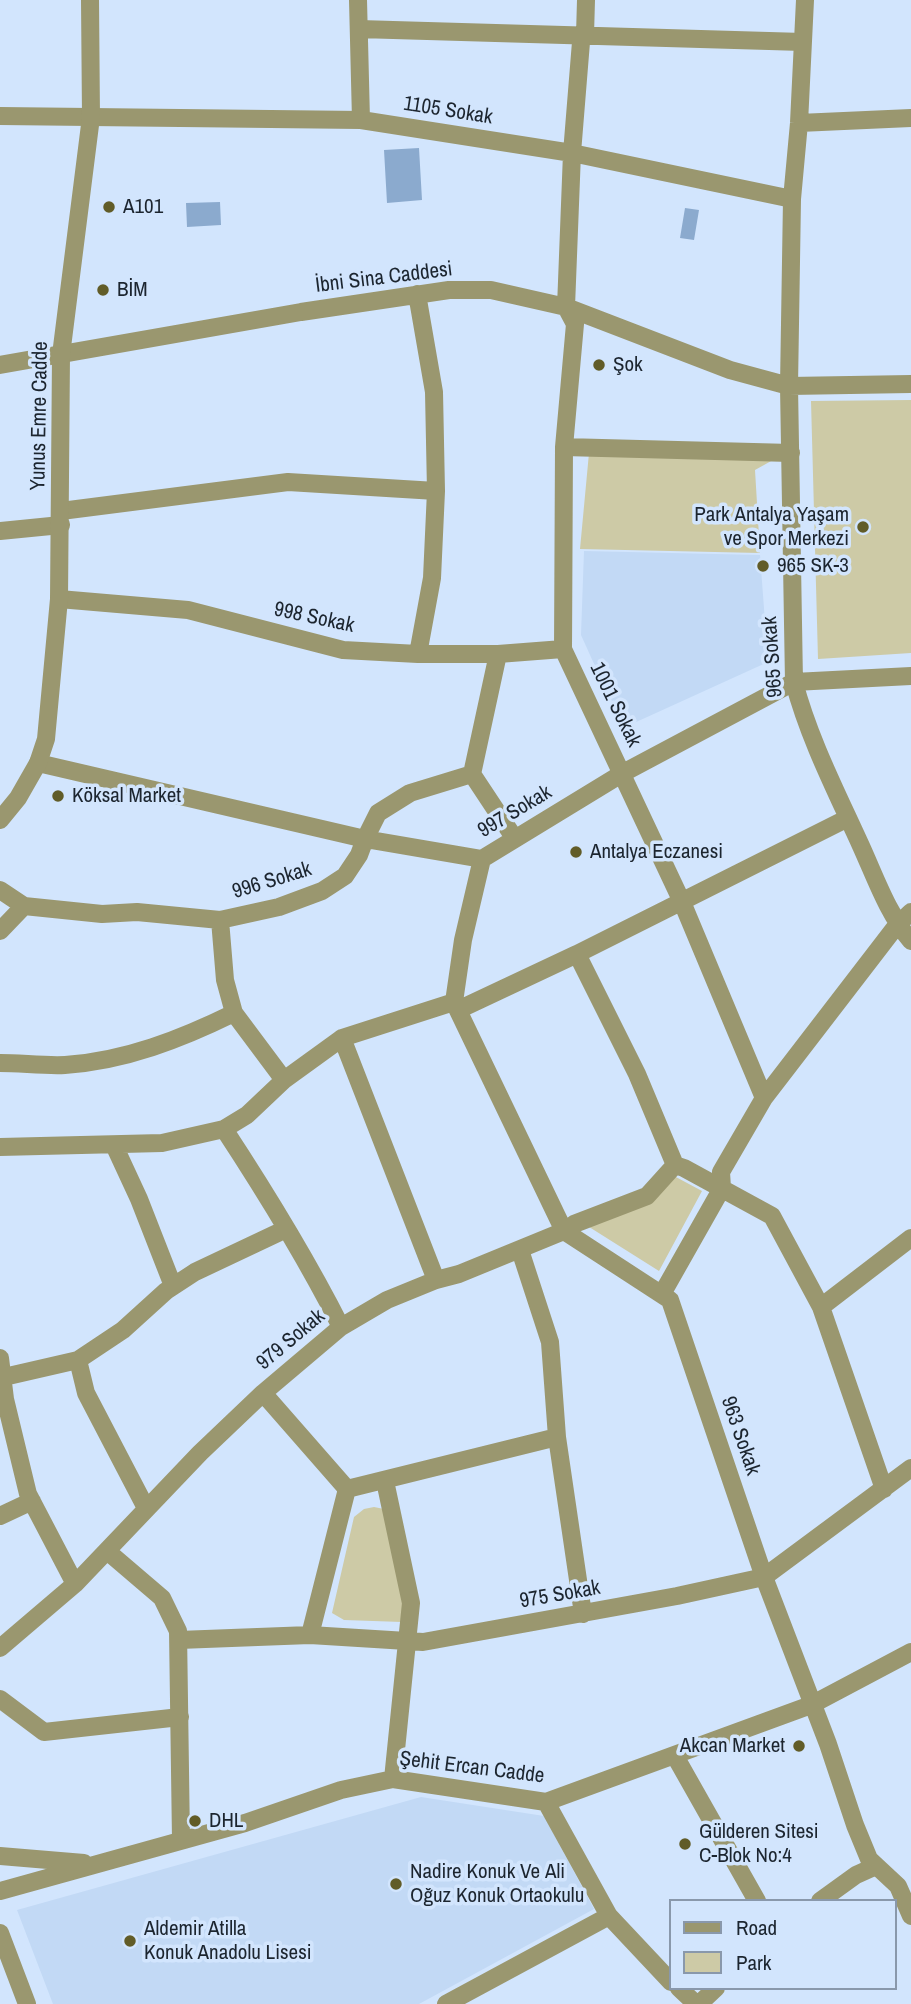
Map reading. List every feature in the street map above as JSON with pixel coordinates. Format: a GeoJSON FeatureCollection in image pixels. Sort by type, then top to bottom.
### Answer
{"type":"FeatureCollection","features":[{"type":"Feature","properties":{"kind":"street","name":"Yunus Emre Cadde"},"geometry":{"type":"LineString","coordinates":[[0,820],[18,799],[38,763],[47,739],[59,600],[61,355],[91,117],[90,0]]}},
{"type":"Feature","properties":{"kind":"street"},"geometry":{"type":"LineString","coordinates":[[358,0],[361,120]]}},
{"type":"Feature","properties":{"kind":"street","name":"1001 Sokak"},"geometry":{"type":"LineString","coordinates":[[586,0],[585,34],[581,42],[572,153],[566,307],[575,324],[564,447],[563,649],[682,902],[764,1098]]}},
{"type":"Feature","properties":{"kind":"street","name":"965 Sokak"},"geometry":{"type":"LineString","coordinates":[[805,0],[792,199],[789,386],[794,682],[802,714],[848,818],[897,925],[911,941]]}},
{"type":"Feature","properties":{"kind":"street"},"geometry":{"type":"LineString","coordinates":[[359,29],[803,42]]}},
{"type":"Feature","properties":{"kind":"street","name":"1105 Sokak"},"geometry":{"type":"LineString","coordinates":[[0,116],[361,120],[572,153],[792,199]]}},
{"type":"Feature","properties":{"kind":"street"},"geometry":{"type":"LineString","coordinates":[[799,123],[911,118]]}},
{"type":"Feature","properties":{"kind":"street","name":"İbni Sina Caddesi"},"geometry":{"type":"LineString","coordinates":[[0,365],[417,294],[449,290],[491,290],[566,307],[730,370],[789,386],[911,384]]}},
{"type":"Feature","properties":{"kind":"street"},"geometry":{"type":"LineString","coordinates":[[417,294],[434,392],[436,491],[432,578],[418,654]]}},
{"type":"Feature","properties":{"kind":"street"},"geometry":{"type":"LineString","coordinates":[[564,447],[791,453]]}},
{"type":"Feature","properties":{"kind":"street"},"geometry":{"type":"LineString","coordinates":[[0,531],[61,518],[288,482],[436,491]]}},
{"type":"Feature","properties":{"kind":"street","name":"998 Sokak"},"geometry":{"type":"LineString","coordinates":[[59,600],[188,610],[344,650],[498,654],[563,649]]}},
{"type":"Feature","properties":{"kind":"street"},"geometry":{"type":"LineString","coordinates":[[498,654],[472,774],[515,839]]}},
{"type":"Feature","properties":{"kind":"street","name":"997 Sokak"},"geometry":{"type":"LineString","coordinates":[[38,763],[365,839],[482,859],[623,774],[794,682],[911,676]]}},
{"type":"Feature","properties":{"kind":"street","name":"996 Sokak"},"geometry":{"type":"LineString","coordinates":[[0,890],[24,906],[102,914],[137,912],[220,920],[279,907],[321,891],[345,876],[359,855],[378,813],[410,793],[472,774]]}},
{"type":"Feature","properties":{"kind":"street"},"geometry":{"type":"LineString","coordinates":[[0,1147],[162,1143],[224,1129],[247,1115],[284,1080],[342,1038],[456,1006],[577,954],[848,818]]}},
{"type":"Feature","properties":{"kind":"street"},"geometry":{"type":"LineString","coordinates":[[482,859],[463,940],[456,1006],[564,1231]]}},
{"type":"Feature","properties":{"kind":"street"},"geometry":{"type":"LineString","coordinates":[[0,931],[24,906]]}},
{"type":"Feature","properties":{"kind":"street"},"geometry":{"type":"LineString","coordinates":[[662,1294],[722,1188],[721,1172],[764,1098],[897,925],[911,912]]}},
{"type":"Feature","properties":{"kind":"street"},"geometry":{"type":"LineString","coordinates":[[220,920],[225,980],[234,1013],[284,1080]]}},
{"type":"Feature","properties":{"kind":"street"},"geometry":{"type":"LineString","coordinates":[[577,954],[637,1074],[675,1165],[772,1216],[821,1307],[884,1489]]}},
{"type":"Feature","properties":{"kind":"street"},"geometry":{"type":"LineString","coordinates":[[0,1063],[65,1065],[110,1058],[162,1046],[234,1013]]}},
{"type":"Feature","properties":{"kind":"street"},"geometry":{"type":"LineString","coordinates":[[342,1038],[436,1280]]}},
{"type":"Feature","properties":{"kind":"street"},"geometry":{"type":"LineString","coordinates":[[224,1129],[316,1278],[341,1327]]}},
{"type":"Feature","properties":{"kind":"street"},"geometry":{"type":"LineString","coordinates":[[114,1145],[139,1199],[173,1286]]}},
{"type":"Feature","properties":{"kind":"street","name":"979 Sokak"},"geometry":{"type":"LineString","coordinates":[[0,1648],[75,1584],[200,1453],[341,1327],[387,1300],[520,1250],[574,1224],[647,1196],[675,1165]]}},
{"type":"Feature","properties":{"kind":"street"},"geometry":{"type":"LineString","coordinates":[[4,1377],[78,1360],[123,1330],[152,1302],[195,1272],[286,1229]]}},
{"type":"Feature","properties":{"kind":"street","name":"963 Sokak"},"geometry":{"type":"LineString","coordinates":[[564,1231],[670,1300],[764,1577],[828,1744],[855,1825],[869,1859],[898,1886],[911,1916]]}},
{"type":"Feature","properties":{"kind":"street"},"geometry":{"type":"LineString","coordinates":[[821,1307],[911,1238]]}},
{"type":"Feature","properties":{"kind":"street"},"geometry":{"type":"LineString","coordinates":[[520,1250],[550,1342],[557,1437],[583,1614]]}},
{"type":"Feature","properties":{"kind":"street"},"geometry":{"type":"LineString","coordinates":[[0,1358],[5,1399],[32,1501],[75,1584]]}},
{"type":"Feature","properties":{"kind":"street"},"geometry":{"type":"LineString","coordinates":[[78,1360],[86,1393],[146,1508]]}},
{"type":"Feature","properties":{"kind":"street"},"geometry":{"type":"LineString","coordinates":[[263,1394],[347,1489]]}},
{"type":"Feature","properties":{"kind":"street"},"geometry":{"type":"LineString","coordinates":[[347,1489],[557,1437]]}},
{"type":"Feature","properties":{"kind":"street","name":"975 Sokak"},"geometry":{"type":"LineString","coordinates":[[179,1640],[310,1635],[422,1642],[583,1614],[764,1577],[911,1468]]}},
{"type":"Feature","properties":{"kind":"street"},"geometry":{"type":"LineString","coordinates":[[385,1480],[411,1603],[393,1779]]}},
{"type":"Feature","properties":{"kind":"street"},"geometry":{"type":"LineString","coordinates":[[310,1635],[347,1489]]}},
{"type":"Feature","properties":{"kind":"street"},"geometry":{"type":"LineString","coordinates":[[0,1516],[32,1501]]}},
{"type":"Feature","properties":{"kind":"street"},"geometry":{"type":"LineString","coordinates":[[107,1550],[162,1598],[178,1631],[181,1840]]}},
{"type":"Feature","properties":{"kind":"street","name":"Şehit Ercan Cadde"},"geometry":{"type":"LineString","coordinates":[[0,1891],[244,1822],[341,1790],[393,1779],[546,1802],[811,1705],[911,1652]]}},
{"type":"Feature","properties":{"kind":"street"},"geometry":{"type":"LineString","coordinates":[[0,1699],[44,1732],[180,1717]]}},
{"type":"Feature","properties":{"kind":"street"},"geometry":{"type":"LineString","coordinates":[[675,1756],[756,1899]]}},
{"type":"Feature","properties":{"kind":"street"},"geometry":{"type":"LineString","coordinates":[[546,1802],[609,1916],[670,1981]]}},
{"type":"Feature","properties":{"kind":"street","name":"Şehit Ercan Cadde"},"geometry":{"type":"LineString","coordinates":[[0,1856],[93,1864]]}},
{"type":"Feature","properties":{"kind":"street"},"geometry":{"type":"LineString","coordinates":[[823,1899],[856,1875],[876,1866],[911,1881]]}},
{"type":"Feature","properties":{"kind":"street"},"geometry":{"type":"LineString","coordinates":[[446,2004],[609,1916]]}},
{"type":"Feature","properties":{"kind":"street"},"geometry":{"type":"LineString","coordinates":[[0,1933],[27,2004]]}},
{"type":"Feature","properties":{"kind":"street"},"geometry":{"type":"LineString","coordinates":[[681,1990],[698,2004],[714,1990]]}},
{"type":"Feature","properties":{"kind":"shaded area"},"geometry":{"type":"Polygon","coordinates":[[[419,148],[422,200],[387,203],[384,150],[419,148]]]}},
{"type":"Feature","properties":{"kind":"shaded area"},"geometry":{"type":"Polygon","coordinates":[[[220,202],[221,225],[187,227],[186,203],[220,202]]]}},
{"type":"Feature","properties":{"kind":"shaded area"},"geometry":{"type":"Polygon","coordinates":[[[685,208],[699,210],[694,240],[680,238],[685,208]]]}},
{"type":"Feature","properties":{"kind":"shaded area"},"geometry":{"type":"Polygon","coordinates":[[[584,551],[760,555],[768,662],[623,728],[581,635],[584,551]]]}},
{"type":"Feature","properties":{"kind":"shaded area","name":"Nadire Konuk Ve Ali Oğuz Konuk Ortaokulu"},"geometry":{"type":"Polygon","coordinates":[[[421,1797],[544,1816],[594,1909],[419,2004],[53,2004],[17,1910],[421,1797]]]}},
{"type":"Feature","properties":{"kind":"green space","name":"Park Antalya Yaşam ve Spor Merkezi"},"geometry":{"type":"Polygon","coordinates":[[[911,400],[911,653],[818,659],[811,401],[911,400]]]}},
{"type":"Feature","properties":{"kind":"green space"},"geometry":{"type":"Polygon","coordinates":[[[589,453],[773,460],[755,470],[760,553],[580,549],[589,453]]]}},
{"type":"Feature","properties":{"kind":"green space"},"geometry":{"type":"Polygon","coordinates":[[[674,1176],[702,1191],[659,1271],[586,1225],[674,1176]]]}},
{"type":"Feature","properties":{"kind":"green space"},"geometry":{"type":"Polygon","coordinates":[[[364,1509],[384,1509],[402,1601],[402,1622],[344,1620],[332,1613],[354,1517],[364,1509]]]}},
{"type":"Feature","properties":{"kind":"place","name":"A101"},"geometry":{"type":"Point","coordinates":[109,207]}},
{"type":"Feature","properties":{"kind":"place","name":"BİM"},"geometry":{"type":"Point","coordinates":[103,290]}},
{"type":"Feature","properties":{"kind":"place","name":"Şok"},"geometry":{"type":"Point","coordinates":[599,365]}},
{"type":"Feature","properties":{"kind":"place","name":"Park Antalya Yaşam ve Spor Merkezi"},"geometry":{"type":"Point","coordinates":[863,527]}},
{"type":"Feature","properties":{"kind":"place","name":"965 SK-3"},"geometry":{"type":"Point","coordinates":[763,566]}},
{"type":"Feature","properties":{"kind":"place","name":"Köksal Market"},"geometry":{"type":"Point","coordinates":[58,796]}},
{"type":"Feature","properties":{"kind":"place","name":"Antalya Eczanesi"},"geometry":{"type":"Point","coordinates":[576,852]}},
{"type":"Feature","properties":{"kind":"place","name":"Akcan Market"},"geometry":{"type":"Point","coordinates":[799,1746]}},
{"type":"Feature","properties":{"kind":"place","name":"DHL"},"geometry":{"type":"Point","coordinates":[195,1821]}},
{"type":"Feature","properties":{"kind":"place","name":"Gülderen Sitesi C-Blok No:4"},"geometry":{"type":"Point","coordinates":[685,1844]}},
{"type":"Feature","properties":{"kind":"place","name":"Nadire Konuk Ve Ali Oğuz Konuk Ortaokulu"},"geometry":{"type":"Point","coordinates":[396,1884]}},
{"type":"Feature","properties":{"kind":"place","name":"Aldemir Atilla Konuk Anadolu Lisesi"},"geometry":{"type":"Point","coordinates":[130,1941]}}]}
